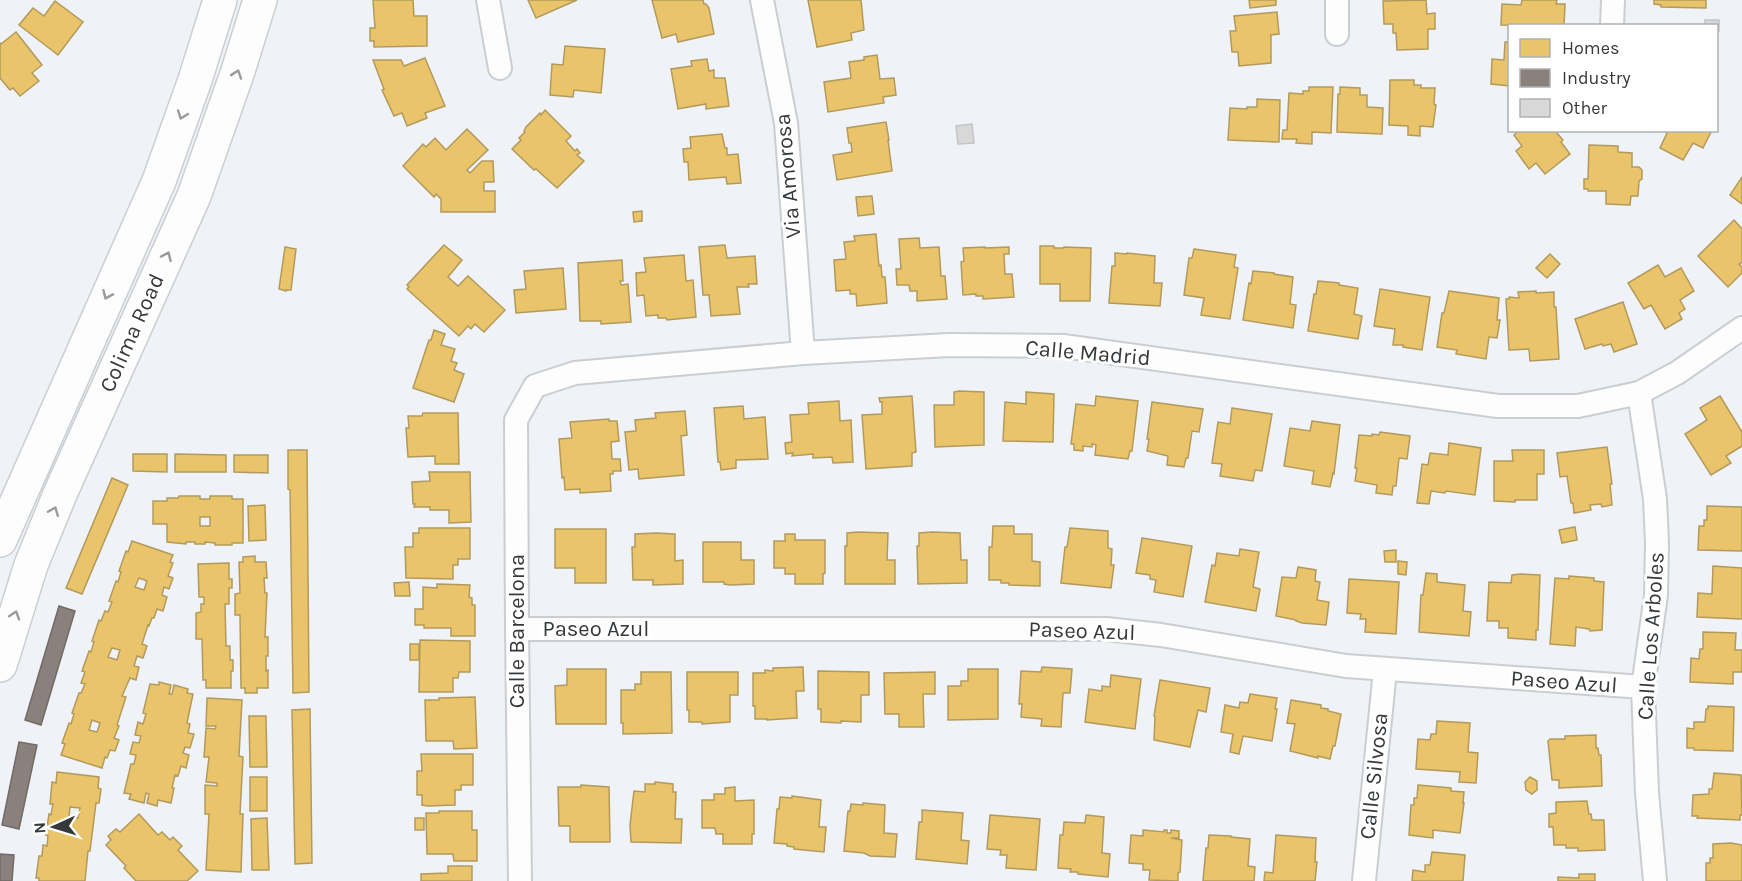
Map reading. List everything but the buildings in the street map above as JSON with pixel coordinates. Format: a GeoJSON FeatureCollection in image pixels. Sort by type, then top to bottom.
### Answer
{"type":"FeatureCollection","features":[{"type":"Feature","properties":{"kind":"main road","name":"Colima Road"},"geometry":{"type":"LineString","coordinates":[[0,540],[159,181],[195,80],[220,0]]}},
{"type":"Feature","properties":{"kind":"main road","name":"Colima Road"},"geometry":{"type":"LineString","coordinates":[[0,665],[32,565],[87,433],[194,196],[238,71],[260,0]]}},
{"type":"Feature","properties":{"kind":"main road"},"geometry":{"type":"LineString","coordinates":[[0,552],[32,565]]}},
{"type":"Feature","properties":{"kind":"street"},"geometry":{"type":"LineString","coordinates":[[488,0],[500,68]]}},
{"type":"Feature","properties":{"kind":"street","name":"Via Amorosa"},"geometry":{"type":"LineString","coordinates":[[762,0],[786,123],[803,353]]}},
{"type":"Feature","properties":{"kind":"street"},"geometry":{"type":"LineString","coordinates":[[1336,0],[1337,34]]}},
{"type":"Feature","properties":{"kind":"street"},"geometry":{"type":"LineString","coordinates":[[1612,24],[1613,0]]}},
{"type":"Feature","properties":{"kind":"street","name":"Calle Madrid"},"geometry":{"type":"LineString","coordinates":[[535,387],[574,373],[803,353],[949,345],[1063,346],[1498,406],[1578,406],[1639,393],[1677,373],[1742,328]]}},
{"type":"Feature","properties":{"kind":"street","name":"Calle Barcelona"},"geometry":{"type":"LineString","coordinates":[[520,881],[516,420],[535,387]]}},
{"type":"Feature","properties":{"kind":"street","name":"Calle Los Arboles"},"geometry":{"type":"LineString","coordinates":[[1639,393],[1655,499],[1657,543],[1656,595],[1643,687],[1647,793],[1654,881]]}},
{"type":"Feature","properties":{"kind":"street","name":"Paseo Azul"},"geometry":{"type":"LineString","coordinates":[[517,629],[1106,629],[1161,635],[1346,666],[1643,687]]}},
{"type":"Feature","properties":{"kind":"street","name":"Calle Silvosa"},"geometry":{"type":"LineString","coordinates":[[1364,881],[1385,670]]}}]}
